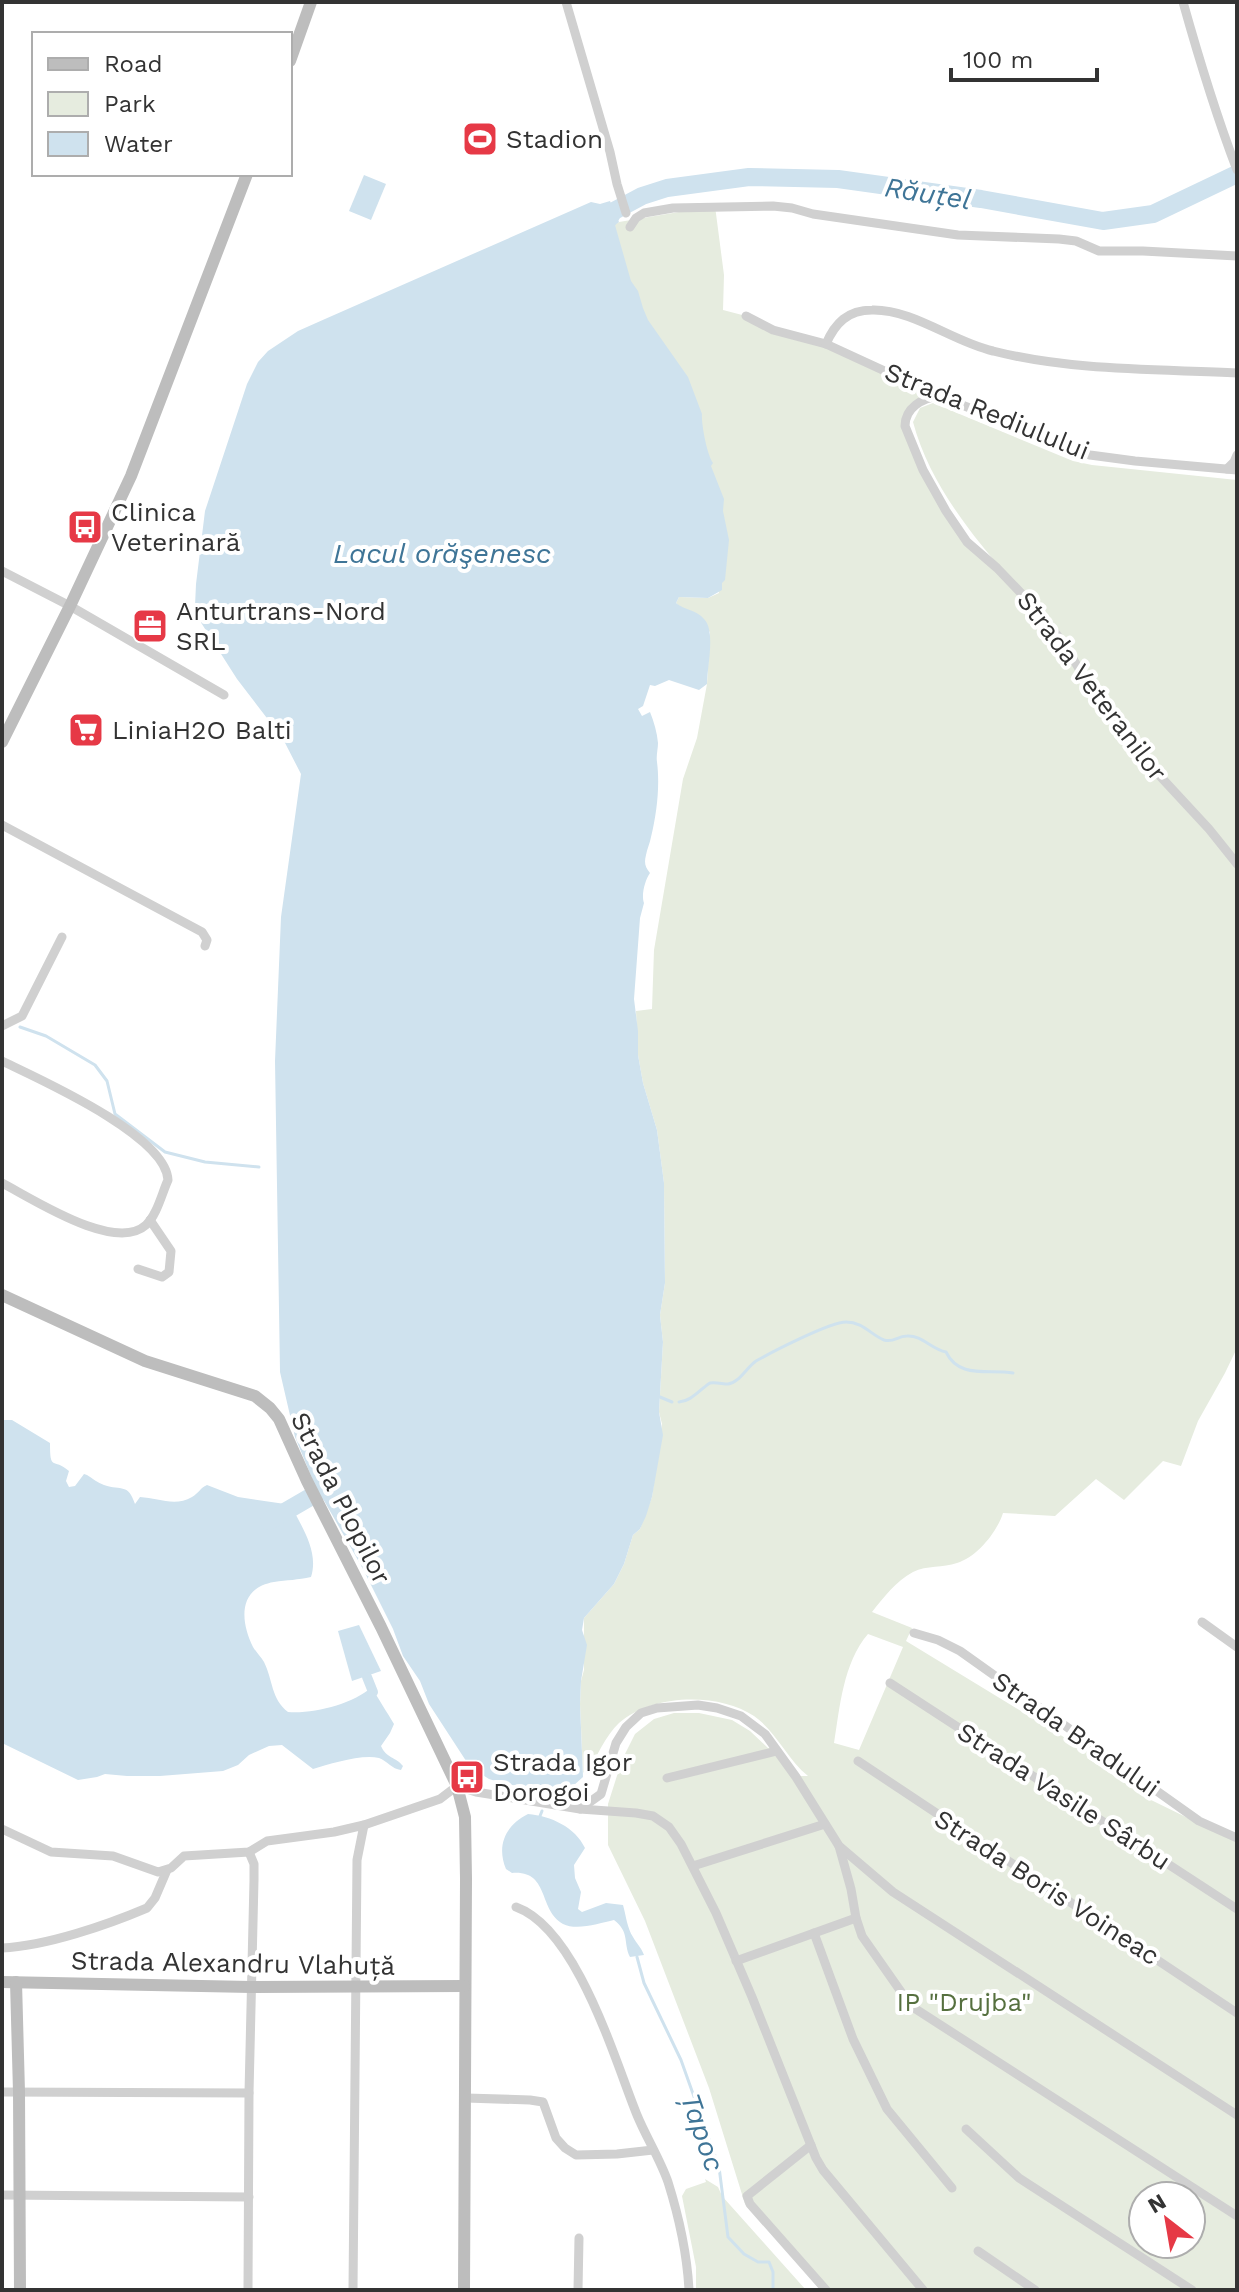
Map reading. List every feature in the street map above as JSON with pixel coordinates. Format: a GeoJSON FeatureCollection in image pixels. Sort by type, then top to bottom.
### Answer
{"type":"FeatureCollection","features":[{"type":"Feature","properties":{"kind":"street"},"geometry":{"type":"LineString","coordinates":[[292,55],[311,2]]}},
{"type":"Feature","properties":{"kind":"street"},"geometry":{"type":"LineString","coordinates":[[566,2],[626,213]]}},
{"type":"Feature","properties":{"kind":"street"},"geometry":{"type":"LineString","coordinates":[[1183,2],[1203,75],[1237,170]]}},
{"type":"Feature","properties":{"kind":"street"},"geometry":{"type":"LineString","coordinates":[[2,742],[131,476],[246,176]]}},
{"type":"Feature","properties":{"kind":"street"},"geometry":{"type":"LineString","coordinates":[[630,227],[636,218],[655,210],[773,206],[958,235],[1076,241],[1099,251],[1237,256]]}},
{"type":"Feature","properties":{"kind":"street"},"geometry":{"type":"LineString","coordinates":[[826,344],[838,323],[847,316],[856,312],[885,310],[972,346],[1026,359],[1075,365],[1237,373]]}},
{"type":"Feature","properties":{"kind":"street","name":"Strada Rediulului"},"geometry":{"type":"LineString","coordinates":[[746,316],[773,330],[826,344],[939,396],[1090,455],[1232,470]]}},
{"type":"Feature","properties":{"kind":"street","name":"Strada Veteranilor"},"geometry":{"type":"LineString","coordinates":[[939,396],[926,399],[911,409],[905,426],[923,470],[956,527],[967,542],[1031,602],[1064,644],[1101,705],[1134,748],[1237,864]]}},
{"type":"Feature","properties":{"kind":"street"},"geometry":{"type":"LineString","coordinates":[[1232,470],[1237,455]]}},
{"type":"Feature","properties":{"kind":"street"},"geometry":{"type":"LineString","coordinates":[[2,571],[70,606],[224,695]]}},
{"type":"Feature","properties":{"kind":"street"},"geometry":{"type":"LineString","coordinates":[[2,825],[202,932],[207,940],[205,946]]}},
{"type":"Feature","properties":{"kind":"street"},"geometry":{"type":"LineString","coordinates":[[2,1026],[22,1016],[62,937]]}},
{"type":"Feature","properties":{"kind":"street"},"geometry":{"type":"LineString","coordinates":[[2,1061],[91,1105],[139,1138],[168,1175],[150,1220],[137,1230],[118,1233],[90,1228],[2,1183]]}},
{"type":"Feature","properties":{"kind":"street"},"geometry":{"type":"LineString","coordinates":[[138,1269],[162,1277],[169,1272],[171,1251],[150,1220]]}},
{"type":"Feature","properties":{"kind":"street","name":"Strada Plopilor"},"geometry":{"type":"LineString","coordinates":[[2,1295],[145,1361],[255,1396],[270,1408],[287,1435],[457,1786],[465,1817],[466,1879],[464,2290]]}},
{"type":"Feature","properties":{"kind":"street"},"geometry":{"type":"LineString","coordinates":[[1202,1622],[1237,1647]]}},
{"type":"Feature","properties":{"kind":"street","name":"Strada Bradului"},"geometry":{"type":"LineString","coordinates":[[914,1633],[960,1651],[1199,1821],[1237,1838]]}},
{"type":"Feature","properties":{"kind":"street","name":"Strada Vasile Sârbu"},"geometry":{"type":"LineString","coordinates":[[890,1683],[1237,1909]]}},
{"type":"Feature","properties":{"kind":"street"},"geometry":{"type":"LineString","coordinates":[[580,1809],[601,1794],[616,1743],[626,1727],[641,1713],[657,1708],[698,1705],[729,1711],[759,1728],[796,1777],[839,1846],[862,1936],[911,2006],[1237,2216]]}},
{"type":"Feature","properties":{"kind":"street"},"geometry":{"type":"LineString","coordinates":[[667,1778],[777,1751]]}},
{"type":"Feature","properties":{"kind":"street","name":"Strada Boris Voineac"},"geometry":{"type":"LineString","coordinates":[[858,1761],[1237,2013]]}},
{"type":"Feature","properties":{"kind":"street"},"geometry":{"type":"LineString","coordinates":[[2,1948],[26,1946],[65,1936],[147,1908],[155,1898],[167,1870],[184,1856],[249,1852],[267,1841],[364,1825],[440,1799],[457,1786],[476,1792],[580,1809],[653,1816],[663,1821],[675,1834],[716,1913],[823,2170],[923,2290]]}},
{"type":"Feature","properties":{"kind":"street"},"geometry":{"type":"LineString","coordinates":[[693,1866],[825,1824]]}},
{"type":"Feature","properties":{"kind":"street"},"geometry":{"type":"LineString","coordinates":[[353,2290],[357,1860],[364,1825]]}},
{"type":"Feature","properties":{"kind":"street"},"geometry":{"type":"LineString","coordinates":[[2,1829],[51,1852],[113,1856],[153,1872],[167,1870]]}},
{"type":"Feature","properties":{"kind":"street"},"geometry":{"type":"LineString","coordinates":[[839,1846],[893,1892],[931,1918],[1237,2115]]}},
{"type":"Feature","properties":{"kind":"street"},"geometry":{"type":"LineString","coordinates":[[248,2290],[254,1872],[253,1858],[249,1852]]}},
{"type":"Feature","properties":{"kind":"street"},"geometry":{"type":"LineString","coordinates":[[516,1907],[544,1925],[569,1959],[594,2007],[665,2173],[685,2251],[689,2290]]}},
{"type":"Feature","properties":{"kind":"street"},"geometry":{"type":"LineString","coordinates":[[736,1961],[856,1918]]}},
{"type":"Feature","properties":{"kind":"street"},"geometry":{"type":"LineString","coordinates":[[814,1933],[853,2039],[887,2109],[952,2188]]}},
{"type":"Feature","properties":{"kind":"street"},"geometry":{"type":"LineString","coordinates":[[9,1982],[19,2092],[20,2290]]}},
{"type":"Feature","properties":{"kind":"street","name":"Strada Аlexandru Vlahuță"},"geometry":{"type":"LineString","coordinates":[[9,1982],[251,1987],[464,1986]]}},
{"type":"Feature","properties":{"kind":"street"},"geometry":{"type":"LineString","coordinates":[[2,2092],[249,2093]]}},
{"type":"Feature","properties":{"kind":"street"},"geometry":{"type":"LineString","coordinates":[[466,2098],[543,2102],[556,2138],[576,2155],[653,2150]]}},
{"type":"Feature","properties":{"kind":"street"},"geometry":{"type":"LineString","coordinates":[[966,2129],[1019,2178],[1192,2290]]}},
{"type":"Feature","properties":{"kind":"street"},"geometry":{"type":"LineString","coordinates":[[811,2145],[747,2196],[750,2204],[826,2290]]}},
{"type":"Feature","properties":{"kind":"street"},"geometry":{"type":"LineString","coordinates":[[2,2195],[249,2197]]}},
{"type":"Feature","properties":{"kind":"street"},"geometry":{"type":"LineString","coordinates":[[578,2290],[579,2238]]}},
{"type":"Feature","properties":{"kind":"street"},"geometry":{"type":"LineString","coordinates":[[978,2251],[1035,2290]]}},
{"type":"Feature","properties":{"kind":"green space","name":"IP \"Drujba\""},"geometry":{"type":"Polygon","coordinates":[[[715,206],[724,275],[723,310],[826,344],[939,396],[924,400],[905,418],[915,451],[967,542],[1010,579],[980,544],[940,486],[913,422],[920,408],[933,403],[1073,461],[1237,480],[1237,1348],[1198,1421],[1181,1466],[1163,1461],[1124,1500],[1096,1479],[1055,1516],[1003,1513],[991,1536],[979,1550],[952,1565],[913,1572],[896,1585],[872,1612],[912,1628],[906,1641],[1090,1753],[1087,1758],[1149,1799],[1237,1842],[1237,2290],[821,2290],[745,2204],[709,2088],[645,1921],[608,1845],[608,1804],[622,1760],[635,1734],[654,1719],[674,1713],[699,1713],[732,1720],[768,1748],[776,1745],[800,1776],[808,1776],[769,1729],[754,1716],[739,1708],[704,1700],[667,1702],[633,1713],[614,1728],[587,1775],[583,1772],[580,1704],[584,1670],[584,1618],[614,1584],[633,1535],[640,1529],[652,1497],[662,1424],[659,1412],[663,1342],[660,1315],[665,1283],[664,1183],[657,1130],[638,1055],[636,1011],[652,1009],[654,950],[683,779],[697,738],[707,684],[710,632],[676,603],[679,597],[708,598],[719,593],[614,225],[715,206]],[[868,1634],[848,1672],[834,1743],[859,1750],[903,1647],[868,1634]]]}},
{"type":"Feature","properties":{"kind":"green space"},"geometry":{"type":"Polygon","coordinates":[[[705,2179],[718,2187],[722,2196],[806,2290],[696,2290],[696,2267],[682,2196],[686,2189],[706,2182],[705,2179]]]}},
{"type":"Feature","properties":{"kind":"water"},"geometry":{"type":"Polygon","coordinates":[[[364,175],[386,184],[371,220],[349,211],[364,175]]]}},
{"type":"Feature","properties":{"kind":"water","name":"Lacul orăşenesc"},"geometry":{"type":"Polygon","coordinates":[[[610,201],[619,222],[615,225],[631,281],[638,291],[648,320],[688,377],[702,414],[705,439],[713,463],[711,466],[724,499],[723,511],[729,540],[722,590],[708,598],[679,597],[676,603],[698,614],[708,625],[707,684],[699,690],[669,680],[650,685],[643,706],[638,709],[642,716],[650,712],[658,743],[657,799],[645,860],[650,873],[643,892],[634,999],[638,1055],[657,1130],[664,1183],[665,1283],[660,1315],[663,1342],[659,1412],[663,1435],[646,1516],[633,1535],[614,1584],[584,1618],[582,1630],[587,1645],[580,1704],[583,1777],[573,1786],[551,1790],[505,1784],[489,1779],[470,1767],[429,1704],[420,1681],[403,1656],[363,1569],[314,1483],[295,1437],[280,1372],[275,1061],[281,917],[301,774],[283,739],[237,679],[200,621],[195,606],[205,511],[247,384],[258,362],[268,351],[298,331],[591,202],[600,204],[610,201]]]}},
{"type":"Feature","properties":{"kind":"water"},"geometry":{"type":"Polygon","coordinates":[[[2,1420],[12,1420],[50,1443],[52,1461],[69,1471],[66,1481],[69,1487],[75,1486],[84,1474],[104,1485],[127,1490],[135,1504],[140,1497],[173,1502],[186,1500],[207,1485],[238,1497],[290,1507],[310,1545],[313,1561],[311,1577],[262,1585],[248,1598],[244,1617],[253,1647],[264,1662],[278,1701],[288,1712],[333,1707],[372,1687],[394,1724],[381,1746],[403,1766],[401,1770],[372,1757],[313,1769],[282,1745],[269,1746],[223,1771],[160,1776],[105,1774],[78,1780],[2,1743],[2,1420]]]}},
{"type":"Feature","properties":{"kind":"water"},"geometry":{"type":"Polygon","coordinates":[[[359,1625],[381,1671],[352,1681],[338,1631],[359,1625]]]}},
{"type":"Feature","properties":{"kind":"water"},"geometry":{"type":"Polygon","coordinates":[[[528,1814],[561,1824],[581,1841],[585,1848],[574,1865],[581,1892],[578,1909],[582,1912],[606,1903],[623,1905],[629,1930],[644,1955],[630,1957],[624,1933],[614,1920],[582,1927],[563,1924],[555,1918],[532,1878],[506,1869],[502,1852],[505,1837],[514,1824],[528,1814]]]}},
{"type":"Feature","properties":{"kind":"waterway","name":"Răuțel"},"geometry":{"type":"LineString","coordinates":[[601,230],[614,211],[642,196],[667,188],[749,177],[838,179],[981,199],[1103,221],[1153,214],[1237,174]]}},
{"type":"Feature","properties":{"kind":"waterway"},"geometry":{"type":"LineString","coordinates":[[20,1027],[46,1036],[95,1065],[107,1081],[115,1114],[165,1152],[205,1162],[259,1167]]}},
{"type":"Feature","properties":{"kind":"waterway"},"geometry":{"type":"LineString","coordinates":[[679,1402],[692,1397],[710,1383],[732,1383],[764,1357],[815,1332],[846,1322],[857,1324],[884,1340],[912,1336],[946,1352],[958,1366],[966,1369],[1013,1373]]}},
{"type":"Feature","properties":{"kind":"waterway"},"geometry":{"type":"LineString","coordinates":[[660,1397],[672,1402]]}},
{"type":"Feature","properties":{"kind":"waterway","name":"Răuțel"},"geometry":{"type":"LineString","coordinates":[[269,1521],[319,1492],[327,1481]]}},
{"type":"Feature","properties":{"kind":"waterway"},"geometry":{"type":"LineString","coordinates":[[367,1677],[373,1692]]}},
{"type":"Feature","properties":{"kind":"waterway"},"geometry":{"type":"LineString","coordinates":[[548,1796],[551,1790]]}},
{"type":"Feature","properties":{"kind":"waterway"},"geometry":{"type":"LineString","coordinates":[[540,1816],[542,1811]]}},
{"type":"Feature","properties":{"kind":"waterway","name":"Țapoc"},"geometry":{"type":"LineString","coordinates":[[637,1957],[644,1983],[681,2060],[719,2167],[728,2237],[744,2254],[758,2262],[769,2262],[773,2272],[773,2290]]}},
{"type":"Feature","properties":{"kind":"place","name":"Stadion"},"geometry":{"type":"Point","coordinates":[480,139]}},
{"type":"Feature","properties":{"kind":"place","name":"Clinica Veterinară"},"geometry":{"type":"Point","coordinates":[85,527]}},
{"type":"Feature","properties":{"kind":"place","name":"Anturtrans-Nord SRL"},"geometry":{"type":"Point","coordinates":[150,626]}},
{"type":"Feature","properties":{"kind":"place","name":"LiniaH2O Balti"},"geometry":{"type":"Point","coordinates":[86,730]}},
{"type":"Feature","properties":{"kind":"place","name":"Strada Igor Dorogoi"},"geometry":{"type":"Point","coordinates":[467,1777]}}]}
